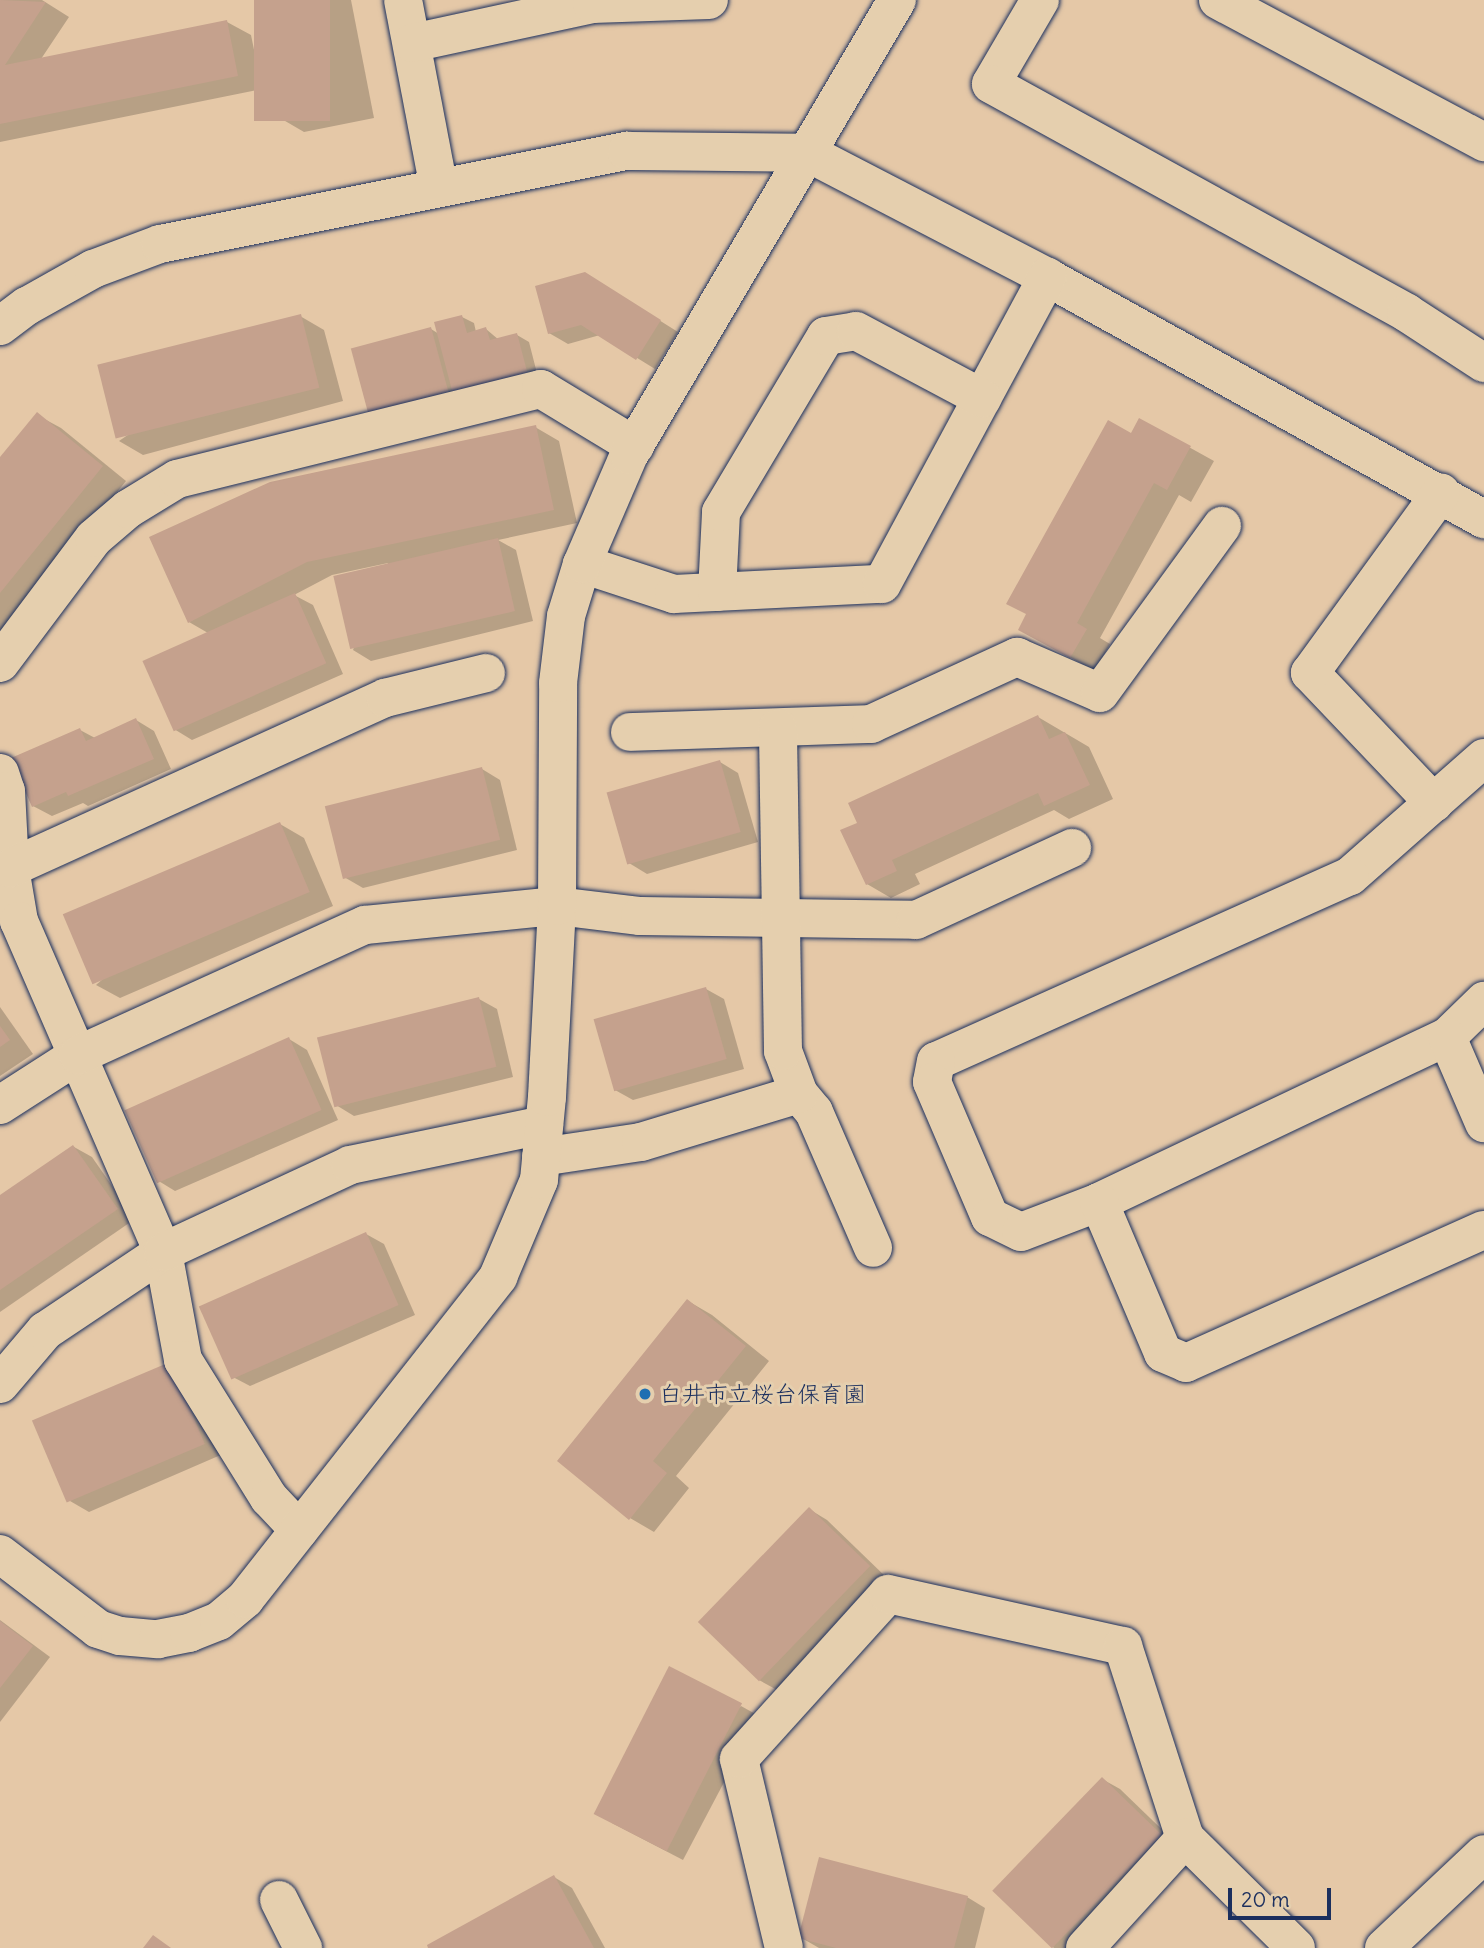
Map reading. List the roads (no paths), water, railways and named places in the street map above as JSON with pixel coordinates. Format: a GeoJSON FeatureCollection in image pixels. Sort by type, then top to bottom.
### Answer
{"type":"FeatureCollection","features":[{"type":"Feature","properties":{"kind":"street"},"geometry":{"type":"LineString","coordinates":[[403,0],[439,188]]}},
{"type":"Feature","properties":{"kind":"street"},"geometry":{"type":"LineString","coordinates":[[412,43],[592,4],[709,0]]}},
{"type":"Feature","properties":{"kind":"street"},"geometry":{"type":"LineString","coordinates":[[0,1554],[99,1629],[120,1636],[158,1639],[189,1633],[219,1621],[245,1600],[498,1278],[539,1180],[557,906],[558,683],[566,616],[582,564],[635,446],[897,0]]}},
{"type":"Feature","properties":{"kind":"street"},"geometry":{"type":"LineString","coordinates":[[1040,0],[991,83],[1407,313],[1484,363]]}},
{"type":"Feature","properties":{"kind":"street"},"geometry":{"type":"LineString","coordinates":[[1218,0],[1484,142]]}},
{"type":"Feature","properties":{"kind":"street"},"geometry":{"type":"LineString","coordinates":[[0,326],[27,306],[93,269],[160,244],[626,151],[808,153],[1047,277],[1484,519]]}},
{"type":"Feature","properties":{"kind":"street"},"geometry":{"type":"LineString","coordinates":[[582,564],[674,594],[882,584],[1047,277]]}},
{"type":"Feature","properties":{"kind":"street"},"geometry":{"type":"LineString","coordinates":[[718,592],[721,512],[826,336],[856,331],[982,398]]}},
{"type":"Feature","properties":{"kind":"street"},"geometry":{"type":"LineString","coordinates":[[0,663],[94,538],[128,509],[177,479],[541,389],[635,446]]}},
{"type":"Feature","properties":{"kind":"street"},"geometry":{"type":"LineString","coordinates":[[1434,803],[1310,673],[1441,493]]}},
{"type":"Feature","properties":{"kind":"street"},"geometry":{"type":"LineString","coordinates":[[630,732],[871,724],[1017,657],[1100,693],[1222,526]]}},
{"type":"Feature","properties":{"kind":"street"},"geometry":{"type":"LineString","coordinates":[[10,868],[385,698],[485,673]]}},
{"type":"Feature","properties":{"kind":"street"},"geometry":{"type":"LineString","coordinates":[[778,728],[783,1051],[799,1094],[814,1112],[873,1248]]}},
{"type":"Feature","properties":{"kind":"street"},"geometry":{"type":"LineString","coordinates":[[1484,758],[1350,876],[936,1061],[932,1082],[990,1217],[1021,1233],[1099,1202],[1447,1037],[1484,1001]]}},
{"type":"Feature","properties":{"kind":"street"},"geometry":{"type":"LineString","coordinates":[[0,774],[6,791],[10,868],[19,920],[163,1252],[183,1360],[269,1498],[299,1530]]}},
{"type":"Feature","properties":{"kind":"street"},"geometry":{"type":"LineString","coordinates":[[0,1105],[78,1055],[365,925],[557,906],[640,916],[916,920],[1072,848]]}},
{"type":"Feature","properties":{"kind":"street"},"geometry":{"type":"LineString","coordinates":[[1447,1037],[1484,1123]]}},
{"type":"Feature","properties":{"kind":"street"},"geometry":{"type":"LineString","coordinates":[[0,1384],[45,1331],[163,1252],[350,1165],[543,1141],[641,1142],[799,1094]]}},
{"type":"Feature","properties":{"kind":"street"},"geometry":{"type":"LineString","coordinates":[[1099,1202],[1163,1353],[1186,1363],[1484,1230]]}},
{"type":"Feature","properties":{"kind":"street"},"geometry":{"type":"LineString","coordinates":[[784,1948],[739,1759],[888,1594],[1123,1646],[1185,1838],[1296,1948]]}},
{"type":"Feature","properties":{"kind":"street"},"geometry":{"type":"LineString","coordinates":[[1085,1948],[1185,1838]]}},
{"type":"Feature","properties":{"kind":"street"},"geometry":{"type":"LineString","coordinates":[[1384,1948],[1484,1854]]}},
{"type":"Feature","properties":{"kind":"street"},"geometry":{"type":"LineString","coordinates":[[279,1900],[303,1948]]}},
{"type":"Feature","properties":{"kind":"place","name":"白井市立桜台保育園"},"geometry":{"type":"Point","coordinates":[645,1394]}}]}
